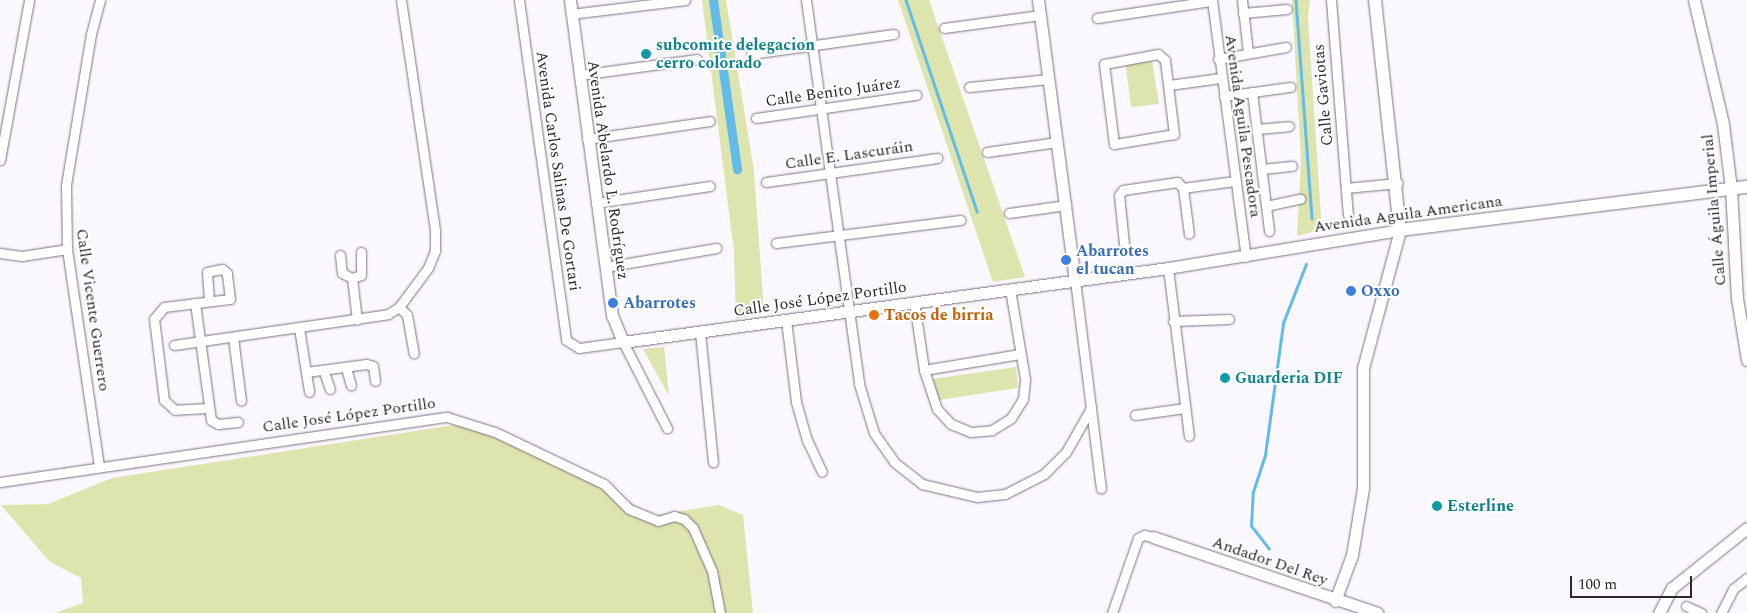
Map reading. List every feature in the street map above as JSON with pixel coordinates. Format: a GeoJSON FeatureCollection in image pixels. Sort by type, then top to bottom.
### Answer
{"type":"FeatureCollection","features":[{"type":"Feature","properties":{"kind":"main road"},"geometry":{"type":"LineString","coordinates":[[1375,0],[1398,183],[1400,230]]}},
{"type":"Feature","properties":{"kind":"main road","name":"Avenida Aguila Americana"},"geometry":{"type":"LineString","coordinates":[[1400,230],[1747,187]]}},
{"type":"Feature","properties":{"kind":"street"},"geometry":{"type":"LineString","coordinates":[[0,160],[29,0]]}},
{"type":"Feature","properties":{"kind":"street","name":"Calle Vicente Guerrero"},"geometry":{"type":"LineString","coordinates":[[99,466],[67,249],[66,185],[91,34],[100,0]]}},
{"type":"Feature","properties":{"kind":"street"},"geometry":{"type":"LineString","coordinates":[[174,345],[388,314],[399,307],[428,268],[435,251],[435,230],[401,0]]}},
{"type":"Feature","properties":{"kind":"street","name":"Avenida Carlos Salinas De Gortari"},"geometry":{"type":"LineString","coordinates":[[519,0],[569,344]]}},
{"type":"Feature","properties":{"kind":"street","name":"Avenida Abelardo L. Rodríguez"},"geometry":{"type":"LineString","coordinates":[[570,0],[570,14],[612,315],[623,342]]}},
{"type":"Feature","properties":{"kind":"street"},"geometry":{"type":"LineString","coordinates":[[570,14],[685,0]]}},
{"type":"Feature","properties":{"kind":"street"},"geometry":{"type":"LineString","coordinates":[[806,0],[858,384],[874,434],[894,462],[922,484],[977,498],[1005,494],[1030,484],[1066,452],[1091,408]]}},
{"type":"Feature","properties":{"kind":"street"},"geometry":{"type":"LineString","coordinates":[[1038,0],[1101,488]]}},
{"type":"Feature","properties":{"kind":"street"},"geometry":{"type":"LineString","coordinates":[[1242,0],[1248,53]]}},
{"type":"Feature","properties":{"kind":"street","name":"Calle Gaviotas"},"geometry":{"type":"LineString","coordinates":[[1331,0],[1348,214]]}},
{"type":"Feature","properties":{"kind":"street","name":"Calle Águila Imperial"},"geometry":{"type":"LineString","coordinates":[[1694,0],[1723,124],[1731,188],[1737,298],[1747,360]]}},
{"type":"Feature","properties":{"kind":"street"},"geometry":{"type":"LineString","coordinates":[[1097,18],[1212,1]]}},
{"type":"Feature","properties":{"kind":"street","name":"Avenida Aguila Pescadora"},"geometry":{"type":"LineString","coordinates":[[1212,1],[1218,59],[1246,256]]}},
{"type":"Feature","properties":{"kind":"street"},"geometry":{"type":"LineString","coordinates":[[1243,12],[1287,9]]}},
{"type":"Feature","properties":{"kind":"street"},"geometry":{"type":"LineString","coordinates":[[944,28],[1040,15]]}},
{"type":"Feature","properties":{"kind":"street"},"geometry":{"type":"LineString","coordinates":[[751,54],[894,34]]}},
{"type":"Feature","properties":{"kind":"street"},"geometry":{"type":"LineString","coordinates":[[1218,59],[1286,47]]}},
{"type":"Feature","properties":{"kind":"street"},"geometry":{"type":"LineString","coordinates":[[1158,54],[1165,60],[1169,85],[1174,134],[1114,144],[1104,64],[1158,54]]}},
{"type":"Feature","properties":{"kind":"street"},"geometry":{"type":"LineString","coordinates":[[579,75],[697,59]]}},
{"type":"Feature","properties":{"kind":"street"},"geometry":{"type":"LineString","coordinates":[[1169,85],[1221,78]]}},
{"type":"Feature","properties":{"kind":"street"},"geometry":{"type":"LineString","coordinates":[[969,88],[1049,79]]}},
{"type":"Feature","properties":{"kind":"street"},"geometry":{"type":"LineString","coordinates":[[1224,96],[1290,87]]}},
{"type":"Feature","properties":{"kind":"street"},"geometry":{"type":"LineString","coordinates":[[1252,92],[1269,230]]}},
{"type":"Feature","properties":{"kind":"street","name":"Calle Benito Juárez"},"geometry":{"type":"LineString","coordinates":[[756,118],[916,95]]}},
{"type":"Feature","properties":{"kind":"street"},"geometry":{"type":"LineString","coordinates":[[587,139],[710,121]]}},
{"type":"Feature","properties":{"kind":"street"},"geometry":{"type":"LineString","coordinates":[[1257,130],[1289,126]]}},
{"type":"Feature","properties":{"kind":"street"},"geometry":{"type":"LineString","coordinates":[[987,152],[1057,142]]}},
{"type":"Feature","properties":{"kind":"street","name":"Calle E. Lascuráin"},"geometry":{"type":"LineString","coordinates":[[766,182],[936,158]]}},
{"type":"Feature","properties":{"kind":"street"},"geometry":{"type":"LineString","coordinates":[[1262,169],[1292,166]]}},
{"type":"Feature","properties":{"kind":"street"},"geometry":{"type":"LineString","coordinates":[[1124,244],[1120,191],[1174,182],[1183,188],[1235,181]]}},
{"type":"Feature","properties":{"kind":"street"},"geometry":{"type":"LineString","coordinates":[[1346,188],[1398,183]]}},
{"type":"Feature","properties":{"kind":"street"},"geometry":{"type":"LineString","coordinates":[[596,203],[710,186]]}},
{"type":"Feature","properties":{"kind":"street"},"geometry":{"type":"LineString","coordinates":[[1183,188],[1189,234]]}},
{"type":"Feature","properties":{"kind":"street"},"geometry":{"type":"LineString","coordinates":[[1266,206],[1300,199]]}},
{"type":"Feature","properties":{"kind":"street"},"geometry":{"type":"LineString","coordinates":[[1008,213],[1066,206]]}},
{"type":"Feature","properties":{"kind":"street"},"geometry":{"type":"LineString","coordinates":[[776,243],[961,220]]}},
{"type":"Feature","properties":{"kind":"street"},"geometry":{"type":"LineString","coordinates":[[1335,601],[1352,555],[1363,488],[1363,368],[1400,230]]}},
{"type":"Feature","properties":{"kind":"street","name":"Avenida Aguila Americana"},"geometry":{"type":"LineString","coordinates":[[1075,280],[1246,256],[1400,230]]}},
{"type":"Feature","properties":{"kind":"street"},"geometry":{"type":"LineString","coordinates":[[605,267],[716,248]]}},
{"type":"Feature","properties":{"kind":"street"},"geometry":{"type":"LineString","coordinates":[[0,253],[22,256],[67,249]]}},
{"type":"Feature","properties":{"kind":"street"},"geometry":{"type":"LineString","coordinates":[[340,255],[342,273],[352,278],[361,276],[361,252]]}},
{"type":"Feature","properties":{"kind":"street"},"geometry":{"type":"LineString","coordinates":[[1168,268],[1173,321],[1189,436]]}},
{"type":"Feature","properties":{"kind":"street"},"geometry":{"type":"LineString","coordinates":[[352,278],[357,320]]}},
{"type":"Feature","properties":{"kind":"street","name":"Calle José López Portillo"},"geometry":{"type":"LineString","coordinates":[[569,344],[579,348],[1075,280]]}},
{"type":"Feature","properties":{"kind":"street"},"geometry":{"type":"LineString","coordinates":[[914,302],[924,370],[937,409],[951,424],[971,432],[992,430],[1011,418],[1023,399],[1024,379],[1010,289]]}},
{"type":"Feature","properties":{"kind":"street"},"geometry":{"type":"LineString","coordinates":[[208,408],[175,410],[164,400],[155,346],[154,319],[159,311],[209,301]]}},
{"type":"Feature","properties":{"kind":"street"},"geometry":{"type":"LineString","coordinates":[[196,303],[211,420],[218,424],[238,422]]}},
{"type":"Feature","properties":{"kind":"street"},"geometry":{"type":"LineString","coordinates":[[399,307],[407,315],[414,353]]}},
{"type":"Feature","properties":{"kind":"street"},"geometry":{"type":"LineString","coordinates":[[1173,321],[1229,319]]}},
{"type":"Feature","properties":{"kind":"street"},"geometry":{"type":"LineString","coordinates":[[786,320],[796,402],[807,440],[822,472]]}},
{"type":"Feature","properties":{"kind":"street"},"geometry":{"type":"LineString","coordinates":[[299,328],[309,392]]}},
{"type":"Feature","properties":{"kind":"street"},"geometry":{"type":"LineString","coordinates":[[700,332],[713,462]]}},
{"type":"Feature","properties":{"kind":"street"},"geometry":{"type":"LineString","coordinates":[[233,337],[241,400]]}},
{"type":"Feature","properties":{"kind":"street"},"geometry":{"type":"LineString","coordinates":[[623,342],[667,428]]}},
{"type":"Feature","properties":{"kind":"street"},"geometry":{"type":"LineString","coordinates":[[924,370],[1020,354]]}},
{"type":"Feature","properties":{"kind":"street"},"geometry":{"type":"LineString","coordinates":[[306,372],[324,372],[373,366],[376,381]]}},
{"type":"Feature","properties":{"kind":"street"},"geometry":{"type":"LineString","coordinates":[[346,368],[351,385]]}},
{"type":"Feature","properties":{"kind":"street"},"geometry":{"type":"LineString","coordinates":[[324,372],[330,390]]}},
{"type":"Feature","properties":{"kind":"street"},"geometry":{"type":"LineString","coordinates":[[1134,415],[1185,408]]}},
{"type":"Feature","properties":{"kind":"street","name":"Calle José López Portillo"},"geometry":{"type":"LineString","coordinates":[[99,466],[447,417],[495,432],[604,484],[629,509],[658,521],[674,516],[684,519],[693,528],[712,571],[720,613]]}},
{"type":"Feature","properties":{"kind":"street"},"geometry":{"type":"LineString","coordinates":[[0,482],[99,466]]}},
{"type":"Feature","properties":{"kind":"street"},"geometry":{"type":"LineString","coordinates":[[1659,613],[1672,588],[1747,528]]}},
{"type":"Feature","properties":{"kind":"street"},"geometry":{"type":"LineString","coordinates":[[1112,613],[1138,538],[1144,534],[1153,537]]}},
{"type":"Feature","properties":{"kind":"street","name":"Andador Del Rey"},"geometry":{"type":"LineString","coordinates":[[1153,537],[1335,601],[1377,613]]}},
{"type":"Feature","properties":{"kind":"street"},"geometry":{"type":"LineString","coordinates":[[1721,613],[1733,589],[1747,578]]}},
{"type":"Feature","properties":{"kind":"street"},"geometry":{"type":"LineString","coordinates":[[1686,606],[1701,613]]}},
{"type":"Feature","properties":{"kind":"green space"},"geometry":{"type":"Polygon","coordinates":[[[702,0],[726,0],[754,171],[764,313],[736,319],[734,252],[702,0]]]}},
{"type":"Feature","properties":{"kind":"green space"},"geometry":{"type":"Polygon","coordinates":[[[898,0],[929,0],[1025,277],[993,282],[898,0]]]}},
{"type":"Feature","properties":{"kind":"green space"},"geometry":{"type":"Polygon","coordinates":[[[1292,0],[1310,0],[1308,18],[1321,217],[1319,230],[1297,236],[1301,161],[1292,0]]]}},
{"type":"Feature","properties":{"kind":"green space"},"geometry":{"type":"Polygon","coordinates":[[[1151,55],[1159,104],[1131,107],[1125,59],[1151,55]]]}},
{"type":"Feature","properties":{"kind":"green space"},"geometry":{"type":"Polygon","coordinates":[[[664,347],[669,396],[643,349],[664,347]]]}},
{"type":"Feature","properties":{"kind":"green space"},"geometry":{"type":"Polygon","coordinates":[[[1016,367],[1018,388],[939,400],[932,379],[1016,367]]]}},
{"type":"Feature","properties":{"kind":"green space"},"geometry":{"type":"Polygon","coordinates":[[[467,423],[605,487],[652,516],[719,505],[743,515],[753,613],[55,613],[83,603],[81,578],[50,562],[1,505],[48,504],[112,478],[467,423]]]}},
{"type":"Feature","properties":{"kind":"waterway"},"geometry":{"type":"LineString","coordinates":[[713,0],[737,169]]}},
{"type":"Feature","properties":{"kind":"waterway"},"geometry":{"type":"LineString","coordinates":[[906,0],[977,211]]}},
{"type":"Feature","properties":{"kind":"waterway"},"geometry":{"type":"LineString","coordinates":[[1296,0],[1312,218]]}},
{"type":"Feature","properties":{"kind":"waterway"},"geometry":{"type":"LineString","coordinates":[[1269,549],[1251,526],[1253,492],[1265,455],[1283,323],[1306,264]]}},
{"type":"Feature","properties":{"kind":"place","name":"subcomite delegacion cerro colorado"},"geometry":{"type":"Point","coordinates":[646,54]}},
{"type":"Feature","properties":{"kind":"place","name":"Abarrotes el tucan"},"geometry":{"type":"Point","coordinates":[1066,260]}},
{"type":"Feature","properties":{"kind":"place","name":"Oxxo"},"geometry":{"type":"Point","coordinates":[1351,291]}},
{"type":"Feature","properties":{"kind":"place","name":"Abarrotes"},"geometry":{"type":"Point","coordinates":[613,303]}},
{"type":"Feature","properties":{"kind":"place","name":"Tacos de birria"},"geometry":{"type":"Point","coordinates":[874,315]}},
{"type":"Feature","properties":{"kind":"place","name":"Guarderia DIF"},"geometry":{"type":"Point","coordinates":[1225,378]}},
{"type":"Feature","properties":{"kind":"place","name":"Esterline"},"geometry":{"type":"Point","coordinates":[1437,506]}}]}
